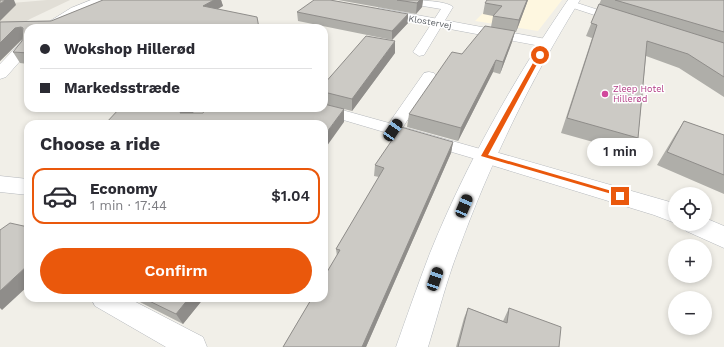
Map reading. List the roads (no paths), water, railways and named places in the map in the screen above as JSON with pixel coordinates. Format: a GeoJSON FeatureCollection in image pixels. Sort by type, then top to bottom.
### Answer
{"type":"FeatureCollection","features":[{"type":"Feature","properties":{"kind":"street"},"geometry":{"type":"LineString","coordinates":[[53,24],[75,11],[102,0]]}},
{"type":"Feature","properties":{"kind":"street"},"geometry":{"type":"LineString","coordinates":[[412,347],[444,252],[484,156],[546,43],[572,2]]}},
{"type":"Feature","properties":{"kind":"street","name":"Klostervej"},"geometry":{"type":"LineString","coordinates":[[368,10],[546,43]]}},
{"type":"Feature","properties":{"kind":"street"},"geometry":{"type":"LineString","coordinates":[[0,74],[24,47]]}},
{"type":"Feature","properties":{"kind":"street"},"geometry":{"type":"LineString","coordinates":[[484,156],[668,211]]}},
{"type":"Feature","properties":{"kind":"street"},"geometry":{"type":"LineString","coordinates":[[0,184],[24,187]]}},
{"type":"Feature","properties":{"kind":"street"},"geometry":{"type":"LineString","coordinates":[[710,231],[724,238]]}},
{"type":"Feature","properties":{"kind":"lane"},"geometry":{"type":"LineString","coordinates":[[400,1],[448,7],[419,52]]}},
{"type":"Feature","properties":{"kind":"lane"},"geometry":{"type":"LineString","coordinates":[[572,2],[628,22]]}},
{"type":"Feature","properties":{"kind":"lane"},"geometry":{"type":"LineString","coordinates":[[393,130],[429,76]]}},
{"type":"Feature","properties":{"kind":"lane"},"geometry":{"type":"LineString","coordinates":[[328,111],[484,156]]}},
{"type":"Feature","properties":{"kind":"lane"},"geometry":{"type":"LineString","coordinates":[[111,302],[193,347]]}},
{"type":"Feature","properties":{"kind":"place","name":"Zleep Hotel Hillerød"},"geometry":{"type":"Point","coordinates":[605,94]}}]}
